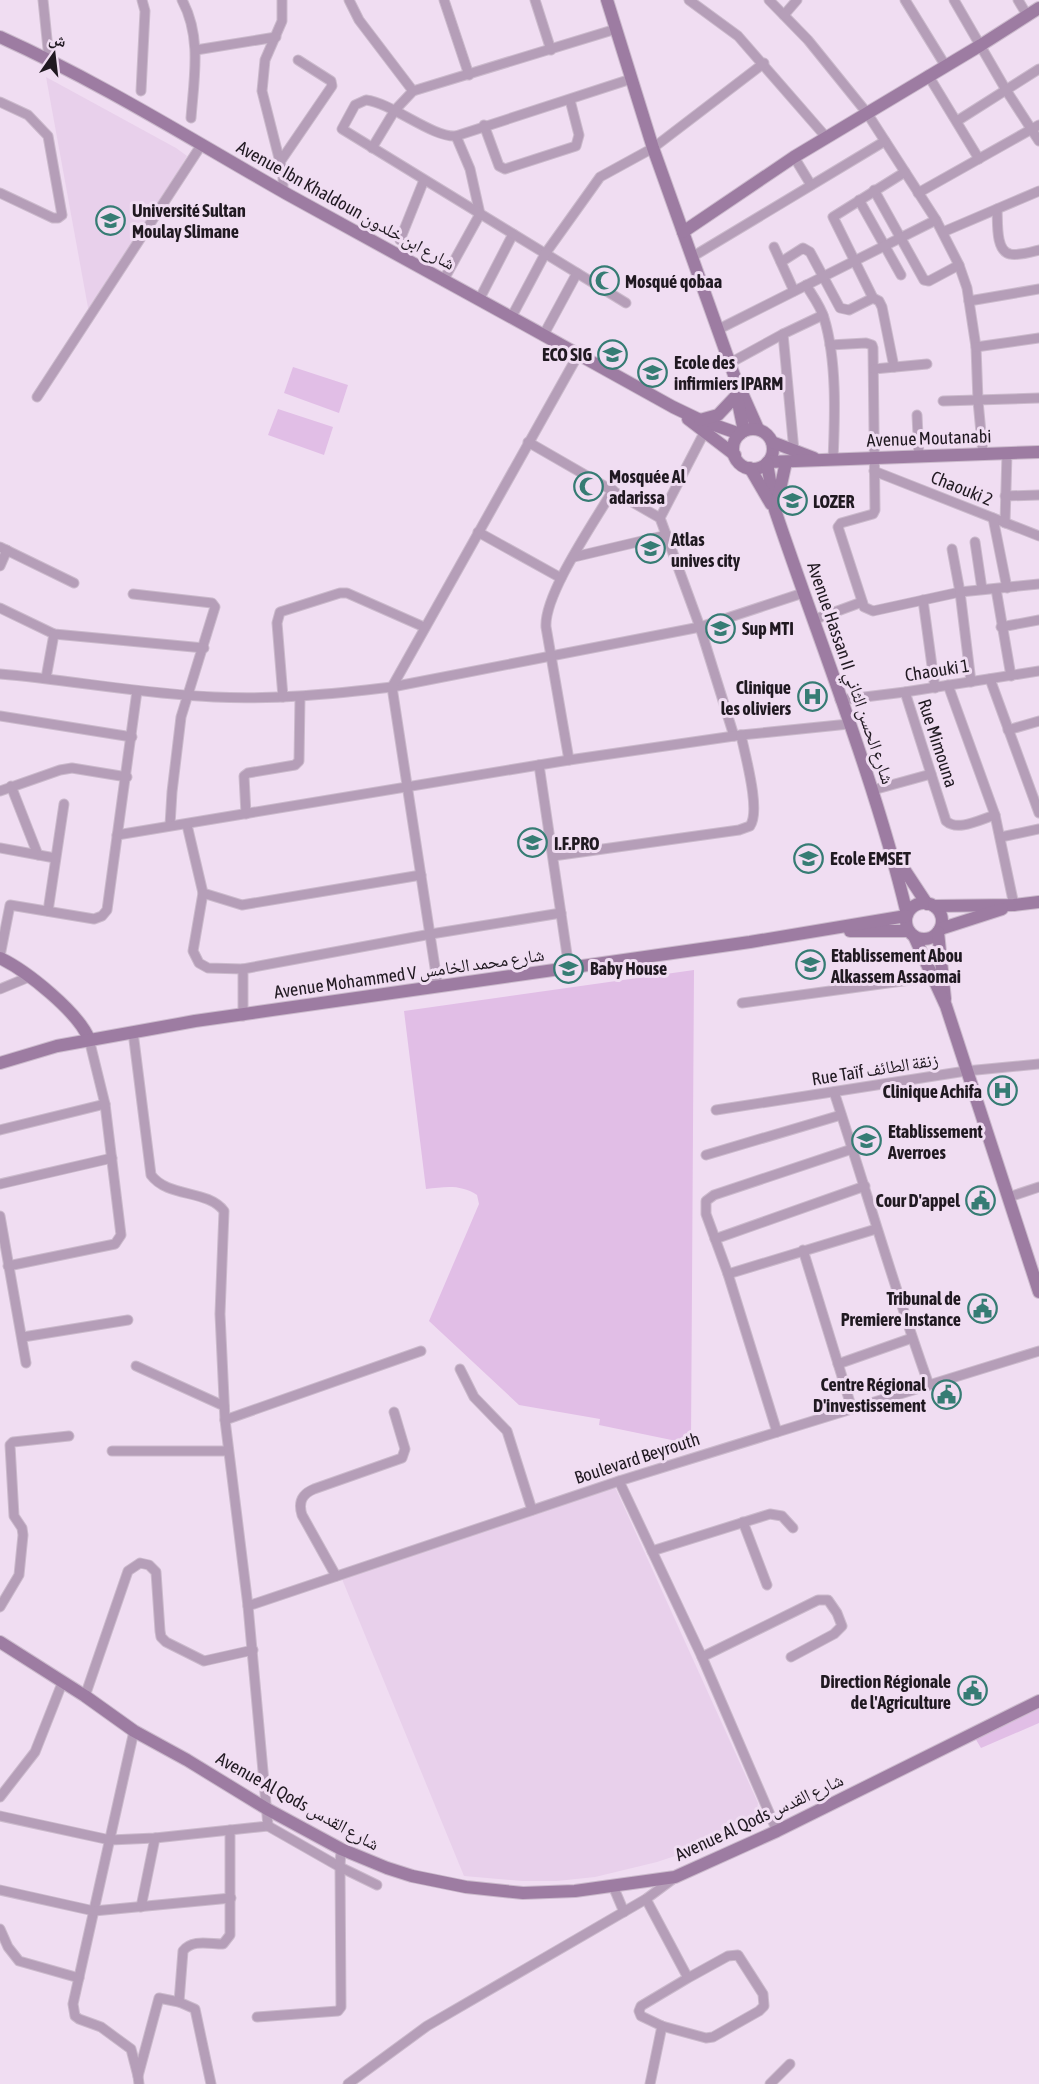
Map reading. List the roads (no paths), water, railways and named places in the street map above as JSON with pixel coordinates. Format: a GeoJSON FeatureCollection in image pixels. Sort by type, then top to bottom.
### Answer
{"type":"FeatureCollection","features":[{"type":"Feature","properties":{"kind":"street"},"geometry":{"type":"LineString","coordinates":[[43,0],[49,59]]}},
{"type":"Feature","properties":{"kind":"street"},"geometry":{"type":"LineString","coordinates":[[141,92],[145,11],[142,0]]}},
{"type":"Feature","properties":{"kind":"street"},"geometry":{"type":"LineString","coordinates":[[182,0],[193,24],[196,50],[191,118]]}},
{"type":"Feature","properties":{"kind":"street"},"geometry":{"type":"LineString","coordinates":[[282,0],[282,21],[265,60],[262,91],[283,174],[283,191]]}},
{"type":"Feature","properties":{"kind":"street"},"geometry":{"type":"LineString","coordinates":[[349,0],[359,20],[413,91]]}},
{"type":"Feature","properties":{"kind":"street"},"geometry":{"type":"LineString","coordinates":[[444,0],[469,75]]}},
{"type":"Feature","properties":{"kind":"street"},"geometry":{"type":"LineString","coordinates":[[535,0],[551,50]]}},
{"type":"Feature","properties":{"kind":"street"},"geometry":{"type":"LineString","coordinates":[[607,0],[653,148],[732,369],[758,429],[765,433],[772,442],[827,460],[835,418],[830,345],[824,315],[806,285]]}},
{"type":"Feature","properties":{"kind":"street"},"geometry":{"type":"LineString","coordinates":[[689,0],[738,36],[764,63],[826,137]]}},
{"type":"Feature","properties":{"kind":"street"},"geometry":{"type":"LineString","coordinates":[[769,0],[808,40],[867,112],[943,232],[967,288],[976,347],[983,454]]}},
{"type":"Feature","properties":{"kind":"street"},"geometry":{"type":"LineString","coordinates":[[784,15],[797,0]]}},
{"type":"Feature","properties":{"kind":"street"},"geometry":{"type":"LineString","coordinates":[[905,0],[945,65]]}},
{"type":"Feature","properties":{"kind":"street"},"geometry":{"type":"LineString","coordinates":[[954,0],[1006,90],[1036,127],[1039,141]]}},
{"type":"Feature","properties":{"kind":"street"},"geometry":{"type":"LineString","coordinates":[[1018,0],[1027,15]]}},
{"type":"Feature","properties":{"kind":"street"},"geometry":{"type":"LineString","coordinates":[[683,232],[794,157],[1039,8]]}},
{"type":"Feature","properties":{"kind":"street"},"geometry":{"type":"LineString","coordinates":[[372,148],[395,111],[413,91],[616,29]]}},
{"type":"Feature","properties":{"kind":"street","name":"Avenue Ibn Khaldoun شارع ابن خلدون"},"geometry":{"type":"LineString","coordinates":[[0,37],[49,59],[443,281],[673,407]]}},
{"type":"Feature","properties":{"kind":"street"},"geometry":{"type":"LineString","coordinates":[[196,50],[276,37]]}},
{"type":"Feature","properties":{"kind":"street"},"geometry":{"type":"LineString","coordinates":[[280,162],[332,86],[331,81],[298,60]]}},
{"type":"Feature","properties":{"kind":"street"},"geometry":{"type":"LineString","coordinates":[[511,318],[545,254],[600,177],[653,148],[764,63]]}},
{"type":"Feature","properties":{"kind":"street"},"geometry":{"type":"LineString","coordinates":[[957,121],[1039,69]]}},
{"type":"Feature","properties":{"kind":"street"},"geometry":{"type":"LineString","coordinates":[[928,75],[980,159]]}},
{"type":"Feature","properties":{"kind":"street"},"geometry":{"type":"LineString","coordinates":[[626,303],[342,129],[355,105],[366,100],[395,111],[444,135],[456,136],[631,79]]}},
{"type":"Feature","properties":{"kind":"street"},"geometry":{"type":"LineString","coordinates":[[484,125],[499,166],[505,169],[576,146],[579,135],[570,100]]}},
{"type":"Feature","properties":{"kind":"street"},"geometry":{"type":"LineString","coordinates":[[0,102],[28,115],[48,136],[62,215],[53,218],[0,193]]}},
{"type":"Feature","properties":{"kind":"street"},"geometry":{"type":"LineString","coordinates":[[918,193],[1036,127]]}},
{"type":"Feature","properties":{"kind":"street"},"geometry":{"type":"LineString","coordinates":[[443,281],[480,214],[470,169],[456,136]]}},
{"type":"Feature","properties":{"kind":"street"},"geometry":{"type":"LineString","coordinates":[[692,257],[885,141]]}},
{"type":"Feature","properties":{"kind":"street"},"geometry":{"type":"LineString","coordinates":[[38,397],[201,144]]}},
{"type":"Feature","properties":{"kind":"street"},"geometry":{"type":"LineString","coordinates":[[794,157],[811,185]]}},
{"type":"Feature","properties":{"kind":"street"},"geometry":{"type":"LineString","coordinates":[[894,366],[882,307],[879,301],[873,298],[833,217],[905,172]]}},
{"type":"Feature","properties":{"kind":"street"},"geometry":{"type":"LineString","coordinates":[[400,240],[424,180]]}},
{"type":"Feature","properties":{"kind":"street"},"geometry":{"type":"LineString","coordinates":[[874,190],[924,280],[929,281],[959,266]]}},
{"type":"Feature","properties":{"kind":"street"},"geometry":{"type":"LineString","coordinates":[[943,232],[1039,190]]}},
{"type":"Feature","properties":{"kind":"street"},"geometry":{"type":"LineString","coordinates":[[859,200],[901,275]]}},
{"type":"Feature","properties":{"kind":"street"},"geometry":{"type":"LineString","coordinates":[[997,209],[1000,247],[1004,252],[1011,255],[1039,250]]}},
{"type":"Feature","properties":{"kind":"street"},"geometry":{"type":"LineString","coordinates":[[719,329],[936,220]]}},
{"type":"Feature","properties":{"kind":"street"},"geometry":{"type":"LineString","coordinates":[[479,300],[513,234]]}},
{"type":"Feature","properties":{"kind":"street"},"geometry":{"type":"LineString","coordinates":[[774,247],[794,291]]}},
{"type":"Feature","properties":{"kind":"street"},"geometry":{"type":"LineString","coordinates":[[781,262],[803,248],[810,252],[840,308],[844,310],[873,298]]}},
{"type":"Feature","properties":{"kind":"street"},"geometry":{"type":"LineString","coordinates":[[543,336],[577,273]]}},
{"type":"Feature","properties":{"kind":"street"},"geometry":{"type":"LineString","coordinates":[[969,301],[1039,289]]}},
{"type":"Feature","properties":{"kind":"street"},"geometry":{"type":"LineString","coordinates":[[732,369],[783,334],[824,315]]}},
{"type":"Feature","properties":{"kind":"street"},"geometry":{"type":"LineString","coordinates":[[783,334],[794,451]]}},
{"type":"Feature","properties":{"kind":"street"},"geometry":{"type":"LineString","coordinates":[[976,347],[1039,338]]}},
{"type":"Feature","properties":{"kind":"street"},"geometry":{"type":"LineString","coordinates":[[830,345],[866,343],[872,345],[875,510],[873,514],[842,523],[838,527],[864,607],[873,611],[960,592],[1039,584]]}},
{"type":"Feature","properties":{"kind":"street"},"geometry":{"type":"LineString","coordinates":[[438,987],[392,687],[578,355]]}},
{"type":"Feature","properties":{"kind":"street"},"geometry":{"type":"LineString","coordinates":[[874,369],[927,364]]}},
{"type":"Feature","properties":{"kind":"street"},"geometry":{"type":"LineString","coordinates":[[732,369],[742,432],[734,444],[735,455]]}},
{"type":"Feature","properties":{"kind":"street"},"geometry":{"type":"LineString","coordinates":[[700,420],[718,415],[735,397]]}},
{"type":"Feature","properties":{"kind":"street"},"geometry":{"type":"LineString","coordinates":[[943,401],[1039,398]]}},
{"type":"Feature","properties":{"kind":"street"},"geometry":{"type":"LineString","coordinates":[[673,407],[700,420],[742,432],[758,429]]}},
{"type":"Feature","properties":{"kind":"street"},"geometry":{"type":"LineString","coordinates":[[673,407],[735,455],[741,464],[750,468],[762,467],[767,463],[773,451],[772,442]]}},
{"type":"Feature","properties":{"kind":"street"},"geometry":{"type":"LineString","coordinates":[[917,415],[920,457]]}},
{"type":"Feature","properties":{"kind":"street"},"geometry":{"type":"LineString","coordinates":[[660,518],[704,433]]}},
{"type":"Feature","properties":{"kind":"street"},"geometry":{"type":"LineString","coordinates":[[528,442],[660,518],[737,736],[754,805],[754,819],[750,826],[740,830],[553,856]]}},
{"type":"Feature","properties":{"kind":"street","name":"Avenue Moutanabi"},"geometry":{"type":"LineString","coordinates":[[767,463],[827,460],[874,465],[920,457],[1039,452]]}},
{"type":"Feature","properties":{"kind":"street"},"geometry":{"type":"LineString","coordinates":[[1005,523],[1007,453]]}},
{"type":"Feature","properties":{"kind":"street"},"geometry":{"type":"LineString","coordinates":[[775,510],[786,462]]}},
{"type":"Feature","properties":{"kind":"street"},"geometry":{"type":"LineString","coordinates":[[767,463],[775,510]]}},
{"type":"Feature","properties":{"kind":"street","name":"Chaouki 2"},"geometry":{"type":"LineString","coordinates":[[874,465],[1039,536]]}},
{"type":"Feature","properties":{"kind":"street"},"geometry":{"type":"LineString","coordinates":[[750,468],[775,510]]}},
{"type":"Feature","properties":{"kind":"street"},"geometry":{"type":"LineString","coordinates":[[569,760],[546,616],[561,578],[613,490]]}},
{"type":"Feature","properties":{"kind":"street"},"geometry":{"type":"LineString","coordinates":[[1005,496],[1039,495]]}},
{"type":"Feature","properties":{"kind":"street","name":"Avenue Hassan II شارع الحسن الثاني"},"geometry":{"type":"LineString","coordinates":[[775,510],[873,790],[891,847],[907,915]]}},
{"type":"Feature","properties":{"kind":"street"},"geometry":{"type":"LineString","coordinates":[[993,518],[1007,588]]}},
{"type":"Feature","properties":{"kind":"street"},"geometry":{"type":"LineString","coordinates":[[478,532],[561,578]]}},
{"type":"Feature","properties":{"kind":"street"},"geometry":{"type":"LineString","coordinates":[[574,556],[667,535]]}},
{"type":"Feature","properties":{"kind":"street"},"geometry":{"type":"LineString","coordinates":[[975,542],[982,589]]}},
{"type":"Feature","properties":{"kind":"street"},"geometry":{"type":"LineString","coordinates":[[0,566],[4,548],[74,583]]}},
{"type":"Feature","properties":{"kind":"street"},"geometry":{"type":"LineString","coordinates":[[952,549],[960,592],[971,682]]}},
{"type":"Feature","properties":{"kind":"street"},"geometry":{"type":"LineString","coordinates":[[996,589],[1011,676]]}},
{"type":"Feature","properties":{"kind":"street"},"geometry":{"type":"LineString","coordinates":[[283,697],[277,622],[280,612],[340,592],[424,627]]}},
{"type":"Feature","properties":{"kind":"street"},"geometry":{"type":"LineString","coordinates":[[0,674],[188,696],[300,697],[392,687],[700,627],[803,593]]}},
{"type":"Feature","properties":{"kind":"street"},"geometry":{"type":"LineString","coordinates":[[133,594],[212,603],[215,607],[181,717],[170,825]]}},
{"type":"Feature","properties":{"kind":"street"},"geometry":{"type":"LineString","coordinates":[[923,600],[935,688]]}},
{"type":"Feature","properties":{"kind":"street"},"geometry":{"type":"LineString","coordinates":[[813,620],[862,602]]}},
{"type":"Feature","properties":{"kind":"street"},"geometry":{"type":"LineString","coordinates":[[0,608],[54,634],[204,648]]}},
{"type":"Feature","properties":{"kind":"street"},"geometry":{"type":"LineString","coordinates":[[1001,627],[1039,620]]}},
{"type":"Feature","properties":{"kind":"street"},"geometry":{"type":"LineString","coordinates":[[46,678],[54,634]]}},
{"type":"Feature","properties":{"kind":"street","name":"Chaouki 1"},"geometry":{"type":"LineString","coordinates":[[840,700],[935,688],[1039,671]]}},
{"type":"Feature","properties":{"kind":"street"},"geometry":{"type":"LineString","coordinates":[[990,679],[1039,813]]}},
{"type":"Feature","properties":{"kind":"street"},"geometry":{"type":"LineString","coordinates":[[948,686],[995,814],[1014,905]]}},
{"type":"Feature","properties":{"kind":"street"},"geometry":{"type":"LineString","coordinates":[[8,1266],[115,1244],[120,1235],[105,1104],[89,1040],[74,1016],[29,977],[0,957],[5,904],[94,919],[102,916],[107,910],[137,691]]}},
{"type":"Feature","properties":{"kind":"street","name":"Rue Mimouna"},"geometry":{"type":"LineString","coordinates":[[905,692],[946,821],[953,826],[962,825],[995,814]]}},
{"type":"Feature","properties":{"kind":"street"},"geometry":{"type":"LineString","coordinates":[[246,814],[244,776],[248,773],[294,765],[299,761],[300,697]]}},
{"type":"Feature","properties":{"kind":"street"},"geometry":{"type":"LineString","coordinates":[[0,716],[132,737]]}},
{"type":"Feature","properties":{"kind":"street"},"geometry":{"type":"LineString","coordinates":[[1008,730],[1039,721]]}},
{"type":"Feature","properties":{"kind":"street"},"geometry":{"type":"LineString","coordinates":[[117,835],[569,760],[737,736],[849,724]]}},
{"type":"Feature","properties":{"kind":"street"},"geometry":{"type":"LineString","coordinates":[[539,765],[569,968]]}},
{"type":"Feature","properties":{"kind":"street"},"geometry":{"type":"LineString","coordinates":[[0,791],[72,768],[127,777]]}},
{"type":"Feature","properties":{"kind":"street"},"geometry":{"type":"LineString","coordinates":[[873,790],[931,774]]}},
{"type":"Feature","properties":{"kind":"street"},"geometry":{"type":"LineString","coordinates":[[12,786],[38,855]]}},
{"type":"Feature","properties":{"kind":"street"},"geometry":{"type":"LineString","coordinates":[[48,911],[64,804]]}},
{"type":"Feature","properties":{"kind":"street"},"geometry":{"type":"LineString","coordinates":[[188,825],[203,893],[193,951],[199,963],[208,968],[243,969],[431,934],[561,913]]}},
{"type":"Feature","properties":{"kind":"street"},"geometry":{"type":"LineString","coordinates":[[1001,837],[1039,829]]}},
{"type":"Feature","properties":{"kind":"street","name":"Avenue Hassan II شارع الحسن الثاني"},"geometry":{"type":"LineString","coordinates":[[891,847],[910,881],[930,905]]}},
{"type":"Feature","properties":{"kind":"street"},"geometry":{"type":"LineString","coordinates":[[0,848],[55,858]]}},
{"type":"Feature","properties":{"kind":"street"},"geometry":{"type":"LineString","coordinates":[[203,893],[242,905],[422,875]]}},
{"type":"Feature","properties":{"kind":"street"},"geometry":{"type":"LineString","coordinates":[[1038,1284],[946,1006],[906,927],[907,915],[913,906],[1014,905],[1039,902]]}},
{"type":"Feature","properties":{"kind":"street"},"geometry":{"type":"LineString","coordinates":[[930,905],[942,919],[939,931],[946,1006]]}},
{"type":"Feature","properties":{"kind":"street"},"geometry":{"type":"LineString","coordinates":[[825,930],[911,934],[919,939],[929,938],[939,931],[1014,905]]}},
{"type":"Feature","properties":{"kind":"street"},"geometry":{"type":"LineString","coordinates":[[825,930],[907,915]]}},
{"type":"Feature","properties":{"kind":"street","name":"Avenue Mohammed V شارع محمد الخامس"},"geometry":{"type":"LineString","coordinates":[[0,1063],[57,1046],[133,1032],[825,930]]}},
{"type":"Feature","properties":{"kind":"street"},"geometry":{"type":"LineString","coordinates":[[243,969],[243,1016]]}},
{"type":"Feature","properties":{"kind":"street"},"geometry":{"type":"LineString","coordinates":[[0,989],[29,977]]}},
{"type":"Feature","properties":{"kind":"street"},"geometry":{"type":"LineString","coordinates":[[742,1003],[932,977]]}},
{"type":"Feature","properties":{"kind":"street"},"geometry":{"type":"LineString","coordinates":[[133,1032],[152,1175],[161,1185],[216,1203],[224,1211],[220,1314],[225,1420],[253,1650],[268,1826]]}},
{"type":"Feature","properties":{"kind":"street","name":"Rue Taïf زنقة الطائف"},"geometry":{"type":"LineString","coordinates":[[716,1110],[966,1071],[1039,1064]]}},
{"type":"Feature","properties":{"kind":"street"},"geometry":{"type":"LineString","coordinates":[[834,1092],[865,1186],[876,1229],[929,1385]]}},
{"type":"Feature","properties":{"kind":"street"},"geometry":{"type":"LineString","coordinates":[[0,1130],[105,1104]]}},
{"type":"Feature","properties":{"kind":"street"},"geometry":{"type":"LineString","coordinates":[[705,1155],[841,1115]]}},
{"type":"Feature","properties":{"kind":"street"},"geometry":{"type":"LineString","coordinates":[[777,1432],[728,1274],[705,1210],[706,1201],[711,1196],[852,1149]]}},
{"type":"Feature","properties":{"kind":"street"},"geometry":{"type":"LineString","coordinates":[[0,1184],[112,1158]]}},
{"type":"Feature","properties":{"kind":"street"},"geometry":{"type":"LineString","coordinates":[[715,1239],[865,1186]]}},
{"type":"Feature","properties":{"kind":"street"},"geometry":{"type":"LineString","coordinates":[[1009,1197],[1039,1187]]}},
{"type":"Feature","properties":{"kind":"street"},"geometry":{"type":"LineString","coordinates":[[0,1216],[26,1364]]}},
{"type":"Feature","properties":{"kind":"street"},"geometry":{"type":"LineString","coordinates":[[728,1274],[876,1229]]}},
{"type":"Feature","properties":{"kind":"street"},"geometry":{"type":"LineString","coordinates":[[803,1250],[852,1409]]}},
{"type":"Feature","properties":{"kind":"street"},"geometry":{"type":"LineString","coordinates":[[22,1337],[128,1320]]}},
{"type":"Feature","properties":{"kind":"street"},"geometry":{"type":"LineString","coordinates":[[838,1364],[912,1338]]}},
{"type":"Feature","properties":{"kind":"street"},"geometry":{"type":"LineString","coordinates":[[225,1420],[420,1351]]}},
{"type":"Feature","properties":{"kind":"street","name":"Boulevard Beyrouth"},"geometry":{"type":"LineString","coordinates":[[248,1606],[619,1480],[1039,1351]]}},
{"type":"Feature","properties":{"kind":"street"},"geometry":{"type":"LineString","coordinates":[[136,1366],[224,1406]]}},
{"type":"Feature","properties":{"kind":"street"},"geometry":{"type":"LineString","coordinates":[[460,1369],[474,1397],[507,1431],[532,1510]]}},
{"type":"Feature","properties":{"kind":"street"},"geometry":{"type":"LineString","coordinates":[[336,1576],[302,1515],[300,1509],[303,1494],[402,1458],[405,1449],[394,1412]]}},
{"type":"Feature","properties":{"kind":"street"},"geometry":{"type":"LineString","coordinates":[[0,1607],[19,1575],[22,1535],[22,1528],[14,1516],[10,1445],[13,1442],[69,1436]]}},
{"type":"Feature","properties":{"kind":"street"},"geometry":{"type":"LineString","coordinates":[[112,1451],[228,1451]]}},
{"type":"Feature","properties":{"kind":"street"},"geometry":{"type":"LineString","coordinates":[[619,1480],[702,1657],[777,1831]]}},
{"type":"Feature","properties":{"kind":"street"},"geometry":{"type":"LineString","coordinates":[[652,1551],[770,1514],[782,1516],[793,1528]]}},
{"type":"Feature","properties":{"kind":"street"},"geometry":{"type":"LineString","coordinates":[[743,1522],[767,1585]]}},
{"type":"Feature","properties":{"kind":"street"},"geometry":{"type":"LineString","coordinates":[[85,1696],[128,1571],[140,1563],[149,1565],[156,1572],[160,1631],[161,1637],[166,1642],[204,1661],[253,1650]]}},
{"type":"Feature","properties":{"kind":"street"},"geometry":{"type":"LineString","coordinates":[[702,1657],[818,1600],[828,1600],[841,1622],[839,1629],[791,1657]]}},
{"type":"Feature","properties":{"kind":"street","name":"Avenue Al Qods شارع القدس"},"geometry":{"type":"LineString","coordinates":[[1,1644],[85,1696],[134,1731],[188,1760],[267,1809],[341,1849],[379,1866],[412,1876],[466,1887],[523,1893],[575,1891],[675,1877],[777,1831],[1039,1701]]}},
{"type":"Feature","properties":{"kind":"street"},"geometry":{"type":"LineString","coordinates":[[0,1797],[35,1752],[63,1682]]}},
{"type":"Feature","properties":{"kind":"street"},"geometry":{"type":"LineString","coordinates":[[134,1731],[73,2004],[75,2016],[84,2022],[101,2027],[126,2043],[134,2053],[139,2080]]}},
{"type":"Feature","properties":{"kind":"street"},"geometry":{"type":"LineString","coordinates":[[0,1816],[110,1840],[155,1838],[268,1826],[377,1886]]}},
{"type":"Feature","properties":{"kind":"street"},"geometry":{"type":"LineString","coordinates":[[179,2002],[183,1951],[190,1943],[223,1944],[230,1935],[230,1830]]}},
{"type":"Feature","properties":{"kind":"street"},"geometry":{"type":"LineString","coordinates":[[141,1907],[155,1838]]}},
{"type":"Feature","properties":{"kind":"street"},"geometry":{"type":"LineString","coordinates":[[257,2017],[338,2011],[341,2007],[341,1849]]}},
{"type":"Feature","properties":{"kind":"street"},"geometry":{"type":"LineString","coordinates":[[348,2084],[427,2026],[646,1899],[675,1877]]}},
{"type":"Feature","properties":{"kind":"street"},"geometry":{"type":"LineString","coordinates":[[613,1886],[624,1912]]}},
{"type":"Feature","properties":{"kind":"street"},"geometry":{"type":"LineString","coordinates":[[0,1890],[94,1911],[231,1898]]}},
{"type":"Feature","properties":{"kind":"street"},"geometry":{"type":"LineString","coordinates":[[646,1899],[688,1978]]}},
{"type":"Feature","properties":{"kind":"street"},"geometry":{"type":"LineString","coordinates":[[0,1929],[8,1947],[20,1961],[79,1978]]}},
{"type":"Feature","properties":{"kind":"street"},"geometry":{"type":"LineString","coordinates":[[738,1955],[763,1994],[764,2006],[713,2037],[695,2036],[662,2026],[641,2016],[639,2011],[641,2006],[688,1978],[728,1956],[738,1955]]}},
{"type":"Feature","properties":{"kind":"street"},"geometry":{"type":"LineString","coordinates":[[139,2080],[159,1998],[179,2002],[197,2011],[211,2084]]}},
{"type":"Feature","properties":{"kind":"street"},"geometry":{"type":"LineString","coordinates":[[650,2084],[662,2026]]}},
{"type":"Feature","properties":{"kind":"street"},"geometry":{"type":"LineString","coordinates":[[770,2084],[790,2064]]}},
{"type":"Feature","properties":{"kind":"place","name":"Université Sultan Moulay Slimane"},"geometry":{"type":"Point","coordinates":[111,220]}},
{"type":"Feature","properties":{"kind":"place","name":"Mosqué qobaa"},"geometry":{"type":"Point","coordinates":[604,281]}},
{"type":"Feature","properties":{"kind":"place","name":"ECO SIG"},"geometry":{"type":"Point","coordinates":[613,354]}},
{"type":"Feature","properties":{"kind":"place","name":"Ecole des infirmiers IPARM"},"geometry":{"type":"Point","coordinates":[653,372]}},
{"type":"Feature","properties":{"kind":"place","name":"Mosquée Al adarissa"},"geometry":{"type":"Point","coordinates":[588,486]}},
{"type":"Feature","properties":{"kind":"place","name":"LOZER"},"geometry":{"type":"Point","coordinates":[792,501]}},
{"type":"Feature","properties":{"kind":"place","name":"Atlas unives city"},"geometry":{"type":"Point","coordinates":[650,549]}},
{"type":"Feature","properties":{"kind":"place","name":"Sup MTI"},"geometry":{"type":"Point","coordinates":[721,628]}},
{"type":"Feature","properties":{"kind":"place","name":"Clinique les oliviers"},"geometry":{"type":"Point","coordinates":[812,697]}},
{"type":"Feature","properties":{"kind":"place","name":"I.F.PRO"},"geometry":{"type":"Point","coordinates":[533,843]}},
{"type":"Feature","properties":{"kind":"place","name":"Ecole EMSET"},"geometry":{"type":"Point","coordinates":[809,858]}},
{"type":"Feature","properties":{"kind":"place","name":"Etablissement Abou Alkassem Assaomai"},"geometry":{"type":"Point","coordinates":[810,965]}},
{"type":"Feature","properties":{"kind":"place","name":"Baby House"},"geometry":{"type":"Point","coordinates":[569,968]}},
{"type":"Feature","properties":{"kind":"place","name":"Clinique Achifa"},"geometry":{"type":"Point","coordinates":[1003,1091]}},
{"type":"Feature","properties":{"kind":"place","name":"Etablissement Averroes"},"geometry":{"type":"Point","coordinates":[867,1141]}},
{"type":"Feature","properties":{"kind":"place","name":"Cour D'appel"},"geometry":{"type":"Point","coordinates":[981,1200]}},
{"type":"Feature","properties":{"kind":"place","name":"Tribunal de Premiere Instance"},"geometry":{"type":"Point","coordinates":[982,1308]}},
{"type":"Feature","properties":{"kind":"place","name":"Centre Régional D'investissement"},"geometry":{"type":"Point","coordinates":[947,1394]}},
{"type":"Feature","properties":{"kind":"place","name":"Direction Régionale de l'Agriculture"},"geometry":{"type":"Point","coordinates":[972,1691]}}]}
